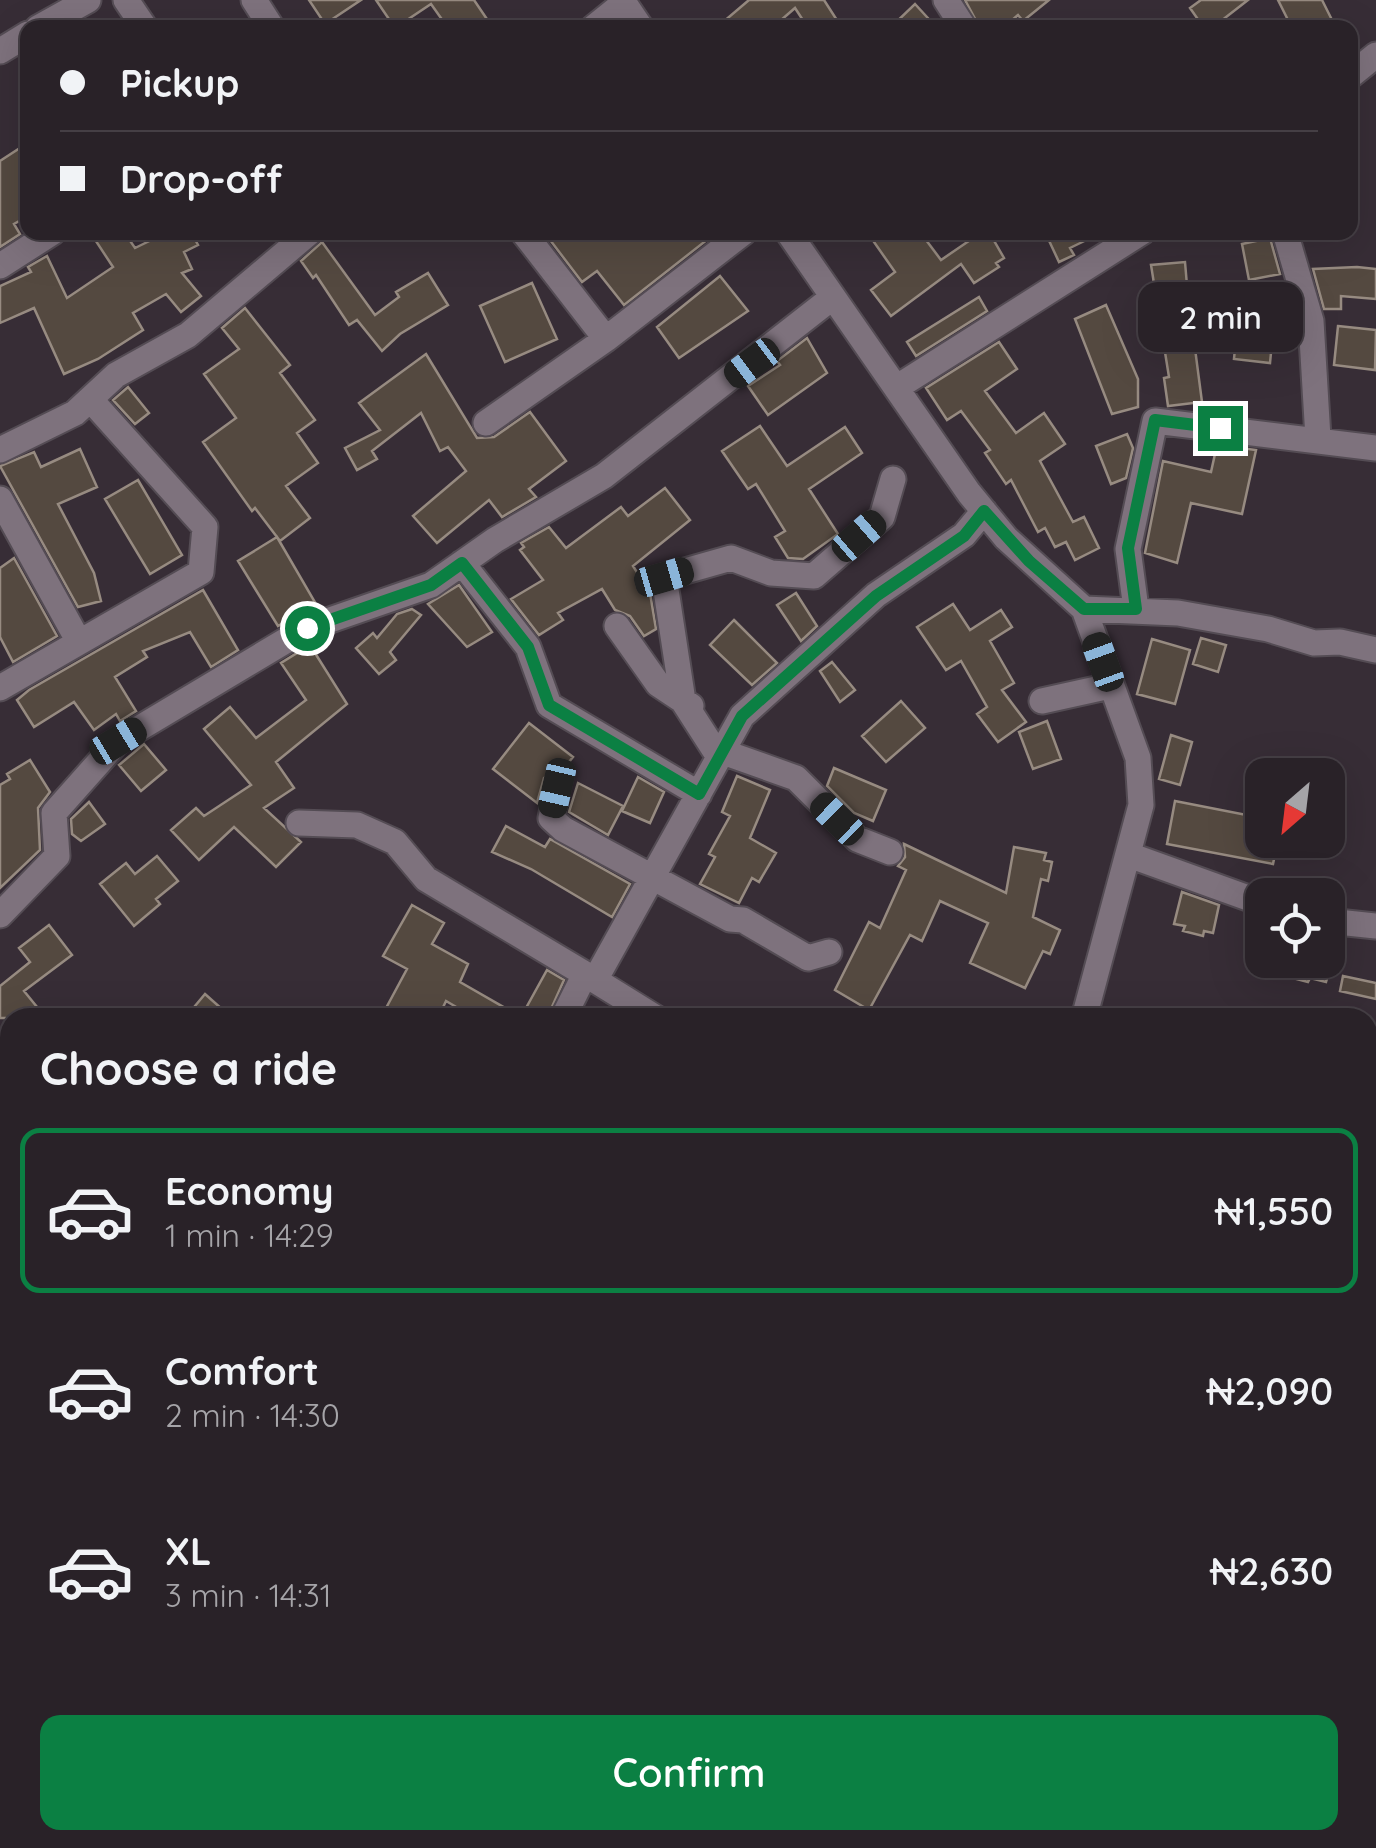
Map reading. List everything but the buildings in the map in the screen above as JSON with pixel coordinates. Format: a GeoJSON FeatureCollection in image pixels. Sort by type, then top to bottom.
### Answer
{"type":"FeatureCollection","features":[{"type":"Feature","properties":{"kind":"street"},"geometry":{"type":"LineString","coordinates":[[52,20],[88,0]]}},
{"type":"Feature","properties":{"kind":"street"},"geometry":{"type":"LineString","coordinates":[[602,20],[623,2]]}},
{"type":"Feature","properties":{"kind":"street"},"geometry":{"type":"LineString","coordinates":[[0,266],[41,240]]}},
{"type":"Feature","properties":{"kind":"street"},"geometry":{"type":"LineString","coordinates":[[0,450],[75,413],[116,375],[188,335],[293,240]]}},
{"type":"Feature","properties":{"kind":"street"},"geometry":{"type":"LineString","coordinates":[[529,240],[606,339]]}},
{"type":"Feature","properties":{"kind":"street"},"geometry":{"type":"LineString","coordinates":[[486,423],[606,339],[734,240]]}},
{"type":"Feature","properties":{"kind":"street"},"geometry":{"type":"LineString","coordinates":[[794,240],[984,511],[1029,561],[1084,609],[1138,758],[1141,805],[1087,1008]]}},
{"type":"Feature","properties":{"kind":"street"},"geometry":{"type":"LineString","coordinates":[[898,386],[1129,240]]}},
{"type":"Feature","properties":{"kind":"street"},"geometry":{"type":"LineString","coordinates":[[1286,240],[1311,321],[1318,438]]}},
{"type":"Feature","properties":{"kind":"street"},"geometry":{"type":"LineString","coordinates":[[0,915],[57,856],[54,812],[118,741],[307,628],[431,585],[604,476],[833,296]]}},
{"type":"Feature","properties":{"kind":"street"},"geometry":{"type":"LineString","coordinates":[[0,688],[201,572],[204,527],[90,399]]}},
{"type":"Feature","properties":{"kind":"street"},"geometry":{"type":"LineString","coordinates":[[1136,609],[1128,548],[1155,420],[1376,448]]}},
{"type":"Feature","properties":{"kind":"street"},"geometry":{"type":"LineString","coordinates":[[683,701],[664,577],[730,558],[771,573],[814,576],[882,517],[893,478]]}},
{"type":"Feature","properties":{"kind":"street"},"geometry":{"type":"LineString","coordinates":[[0,500],[80,642]]}},
{"type":"Feature","properties":{"kind":"street"},"geometry":{"type":"LineString","coordinates":[[570,1008],[651,880],[742,716],[876,596],[964,536],[984,511]]}},
{"type":"Feature","properties":{"kind":"street"},"geometry":{"type":"LineString","coordinates":[[462,563],[528,647],[549,705],[699,794]]}},
{"type":"Feature","properties":{"kind":"street"},"geometry":{"type":"LineString","coordinates":[[1084,609],[1136,609],[1211,618],[1314,643],[1376,650]]}},
{"type":"Feature","properties":{"kind":"street"},"geometry":{"type":"LineString","coordinates":[[617,626],[658,684],[683,701],[725,747],[796,778],[858,839],[890,852]]}},
{"type":"Feature","properties":{"kind":"street"},"geometry":{"type":"LineString","coordinates":[[1042,701],[1110,686]]}},
{"type":"Feature","properties":{"kind":"street"},"geometry":{"type":"LineString","coordinates":[[557,788],[550,818],[651,880],[730,919],[743,920],[808,958],[829,952]]}},
{"type":"Feature","properties":{"kind":"street"},"geometry":{"type":"LineString","coordinates":[[299,823],[357,825],[395,842],[426,879],[640,1008]]}},
{"type":"Feature","properties":{"kind":"street"},"geometry":{"type":"LineString","coordinates":[[1129,855],[1245,898]]}},
{"type":"Feature","properties":{"kind":"street"},"geometry":{"type":"LineString","coordinates":[[1345,923],[1376,926]]}},
{"type":"Feature","properties":{"kind":"route"},"geometry":{"type":"LineString","coordinates":[[307,628],[431,585],[462,563],[528,647],[549,705],[699,794],[742,716],[876,596],[964,536],[984,511],[1029,561],[1084,609],[1136,609],[1128,548],[1155,420],[1220,428]]}}]}
